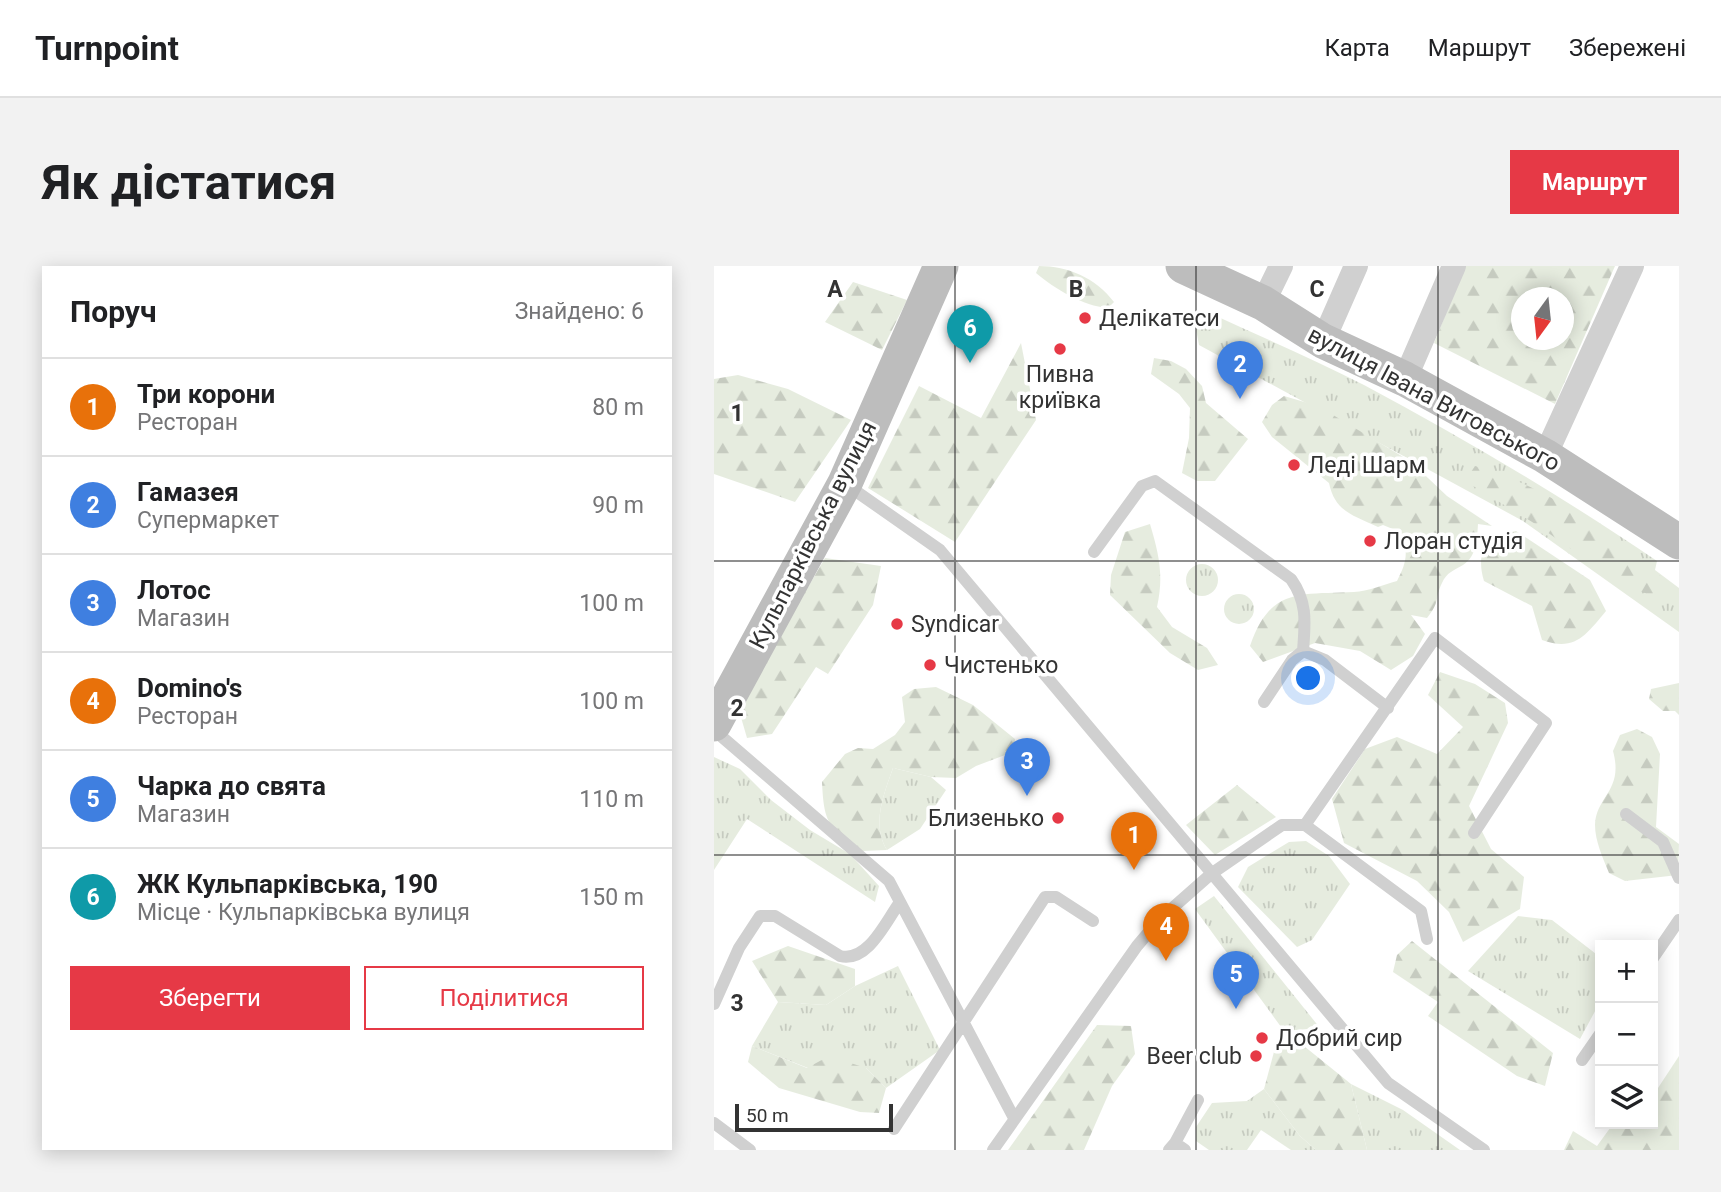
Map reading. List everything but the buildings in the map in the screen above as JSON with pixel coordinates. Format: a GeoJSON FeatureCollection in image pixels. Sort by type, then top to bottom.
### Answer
{"type":"FeatureCollection","features":[{"type":"Feature","properties":{"kind":"main road","name":"Кульпарківська вулиця"},"geometry":{"type":"LineString","coordinates":[[714,724],[845,484],[941,266]]}},
{"type":"Feature","properties":{"kind":"main road","name":"вулиця Івана Виговського"},"geometry":{"type":"LineString","coordinates":[[1183,266],[1263,303],[1323,341],[1405,379],[1545,456],[1677,534]]}},
{"type":"Feature","properties":{"kind":"street"},"geometry":{"type":"LineString","coordinates":[[1263,303],[1281,266]]}},
{"type":"Feature","properties":{"kind":"street"},"geometry":{"type":"LineString","coordinates":[[1323,341],[1356,266]]}},
{"type":"Feature","properties":{"kind":"street"},"geometry":{"type":"LineString","coordinates":[[1405,379],[1454,266]]}},
{"type":"Feature","properties":{"kind":"street"},"geometry":{"type":"LineString","coordinates":[[1545,456],[1632,266]]}},
{"type":"Feature","properties":{"kind":"lane"},"geometry":{"type":"LineString","coordinates":[[1094,552],[1142,485],[1155,481],[1291,579],[1303,595],[1306,611],[1303,651],[1292,660],[1264,702]]}},
{"type":"Feature","properties":{"kind":"lane"},"geometry":{"type":"LineString","coordinates":[[845,484],[940,550],[1388,1083],[1484,1150]]}},
{"type":"Feature","properties":{"kind":"lane"},"geometry":{"type":"LineString","coordinates":[[1305,825],[1435,638],[1546,723],[1474,833]]}},
{"type":"Feature","properties":{"kind":"lane"},"geometry":{"type":"LineString","coordinates":[[1303,651],[1325,660],[1388,708]]}},
{"type":"Feature","properties":{"kind":"lane"},"geometry":{"type":"LineString","coordinates":[[714,730],[831,833],[881,871],[1014,1118]]}},
{"type":"Feature","properties":{"kind":"lane"},"geometry":{"type":"LineString","coordinates":[[1626,814],[1664,842],[1679,878]]}},
{"type":"Feature","properties":{"kind":"lane"},"geometry":{"type":"LineString","coordinates":[[993,1150],[1137,946],[1160,919],[1211,874],[1282,825],[1305,825],[1421,911],[1427,939]]}},
{"type":"Feature","properties":{"kind":"lane"},"geometry":{"type":"LineString","coordinates":[[894,1129],[965,1025],[1045,897],[1056,897],[1093,921]]}},
{"type":"Feature","properties":{"kind":"lane"},"geometry":{"type":"LineString","coordinates":[[714,1004],[739,947],[760,916],[775,916],[840,956],[849,958],[863,952],[900,902]]}},
{"type":"Feature","properties":{"kind":"lane"},"geometry":{"type":"LineString","coordinates":[[1658,951],[1679,920]]}},
{"type":"Feature","properties":{"kind":"lane"},"geometry":{"type":"LineString","coordinates":[[1582,1060],[1595,1041]]}},
{"type":"Feature","properties":{"kind":"lane"},"geometry":{"type":"LineString","coordinates":[[1176,1147],[1198,1100]]}},
{"type":"Feature","properties":{"kind":"lane"},"geometry":{"type":"LineString","coordinates":[[714,1123],[750,1150]]}},
{"type":"Feature","properties":{"kind":"green space"},"geometry":{"type":"Polygon","coordinates":[[[1039,266],[1060,268],[1081,275],[1099,286],[1114,302],[1108,308],[1099,307],[1070,296],[1036,273],[1039,266]]]}},
{"type":"Feature","properties":{"kind":"green space"},"geometry":{"type":"Polygon","coordinates":[[[1465,266],[1615,266],[1555,404],[1434,343],[1465,266]]]}},
{"type":"Feature","properties":{"kind":"green space"},"geometry":{"type":"Polygon","coordinates":[[[853,282],[907,300],[882,350],[825,322],[853,282]]]}},
{"type":"Feature","properties":{"kind":"green space"},"geometry":{"type":"Polygon","coordinates":[[[1214,315],[1402,405],[1550,491],[1622,537],[1657,561],[1655,570],[1679,588],[1679,632],[1523,521],[1199,345],[1196,329],[1214,315]]]}},
{"type":"Feature","properties":{"kind":"green space"},"geometry":{"type":"Polygon","coordinates":[[[1021,343],[1036,420],[955,542],[868,488],[919,386],[981,418],[1021,343]]]}},
{"type":"Feature","properties":{"kind":"green space"},"geometry":{"type":"Polygon","coordinates":[[[1154,358],[1171,361],[1186,369],[1202,386],[1206,403],[1248,439],[1215,481],[1197,481],[1182,473],[1189,438],[1190,408],[1179,394],[1151,374],[1154,358]]]}},
{"type":"Feature","properties":{"kind":"green space"},"geometry":{"type":"Polygon","coordinates":[[[738,375],[788,389],[851,420],[795,502],[714,474],[714,379],[738,375]]]}},
{"type":"Feature","properties":{"kind":"green space"},"geometry":{"type":"Polygon","coordinates":[[[1284,396],[1318,406],[1410,461],[1447,496],[1492,526],[1478,524],[1471,557],[1446,576],[1434,608],[1427,618],[1411,615],[1425,634],[1413,656],[1391,670],[1360,651],[1315,643],[1263,662],[1250,646],[1267,613],[1278,603],[1304,595],[1359,591],[1397,581],[1406,556],[1400,532],[1383,525],[1378,527],[1346,511],[1336,500],[1329,483],[1272,437],[1262,422],[1272,405],[1284,396]]]}},
{"type":"Feature","properties":{"kind":"green space"},"geometry":{"type":"Polygon","coordinates":[[[1475,466],[1499,473],[1551,498],[1627,547],[1667,582],[1658,597],[1625,587],[1537,525],[1465,481],[1475,466]]]}},
{"type":"Feature","properties":{"kind":"green space"},"geometry":{"type":"Polygon","coordinates":[[[1150,524],[1160,565],[1157,607],[1172,627],[1207,648],[1218,665],[1198,670],[1170,653],[1110,595],[1111,575],[1125,532],[1150,524]]]}},
{"type":"Feature","properties":{"kind":"green space"},"geometry":{"type":"Polygon","coordinates":[[[1516,531],[1590,580],[1606,611],[1579,639],[1563,644],[1542,640],[1532,606],[1484,581],[1481,562],[1486,547],[1498,538],[1516,531]]]}},
{"type":"Feature","properties":{"kind":"green space"},"geometry":{"type":"Polygon","coordinates":[[[825,558],[881,566],[873,605],[828,674],[816,667],[772,734],[747,738],[738,707],[825,558]]]}},
{"type":"Feature","properties":{"kind":"green space"},"geometry":{"type":"Polygon","coordinates":[[[1202,564],[1214,568],[1218,580],[1214,592],[1202,596],[1190,592],[1186,580],[1190,568],[1202,564]]]}},
{"type":"Feature","properties":{"kind":"green space"},"geometry":{"type":"Polygon","coordinates":[[[1239,594],[1250,598],[1254,609],[1250,620],[1239,624],[1228,620],[1224,609],[1228,598],[1239,594]]]}},
{"type":"Feature","properties":{"kind":"green space"},"geometry":{"type":"Polygon","coordinates":[[[1440,672],[1475,684],[1505,703],[1508,723],[1469,806],[1491,849],[1524,877],[1520,909],[1463,942],[1449,912],[1417,881],[1344,843],[1332,799],[1365,749],[1397,737],[1437,754],[1463,727],[1428,695],[1440,672]]]}},
{"type":"Feature","properties":{"kind":"green space"},"geometry":{"type":"Polygon","coordinates":[[[1679,683],[1679,715],[1675,711],[1663,711],[1649,699],[1651,689],[1679,683]]]}},
{"type":"Feature","properties":{"kind":"green space"},"geometry":{"type":"Polygon","coordinates":[[[936,687],[973,705],[1015,739],[1013,752],[976,766],[956,778],[931,777],[893,768],[879,819],[882,840],[887,850],[862,851],[830,824],[824,808],[822,782],[845,754],[858,748],[873,749],[895,735],[905,722],[902,697],[914,689],[936,687]]]}},
{"type":"Feature","properties":{"kind":"green space"},"geometry":{"type":"Polygon","coordinates":[[[1637,729],[1652,737],[1660,754],[1656,827],[1679,844],[1678,875],[1625,881],[1609,873],[1598,843],[1595,825],[1615,775],[1613,751],[1620,735],[1637,729]]]}},
{"type":"Feature","properties":{"kind":"green space"},"geometry":{"type":"Polygon","coordinates":[[[714,757],[740,769],[771,800],[810,830],[850,854],[879,886],[875,902],[747,819],[714,870],[714,757]]]}},
{"type":"Feature","properties":{"kind":"green space"},"geometry":{"type":"Polygon","coordinates":[[[893,768],[931,777],[946,790],[920,829],[887,850],[882,840],[879,819],[893,768]]]}},
{"type":"Feature","properties":{"kind":"green space"},"geometry":{"type":"Polygon","coordinates":[[[1237,785],[1276,817],[1215,855],[1186,825],[1237,785]]]}},
{"type":"Feature","properties":{"kind":"green space"},"geometry":{"type":"Polygon","coordinates":[[[1306,841],[1329,856],[1350,884],[1312,940],[1297,947],[1238,887],[1248,867],[1289,842],[1306,841]]]}},
{"type":"Feature","properties":{"kind":"green space"},"geometry":{"type":"Polygon","coordinates":[[[1214,896],[1320,1028],[1284,1031],[1195,909],[1214,896]]]}},
{"type":"Feature","properties":{"kind":"green space"},"geometry":{"type":"Polygon","coordinates":[[[1518,916],[1552,920],[1595,953],[1595,1011],[1580,1039],[1468,971],[1518,916]]]}},
{"type":"Feature","properties":{"kind":"green space"},"geometry":{"type":"Polygon","coordinates":[[[1412,941],[1553,1053],[1545,1086],[1517,1076],[1428,1016],[1438,1002],[1393,972],[1397,955],[1412,941]]]}},
{"type":"Feature","properties":{"kind":"green space"},"geometry":{"type":"Polygon","coordinates":[[[788,946],[855,969],[855,986],[826,1005],[778,1002],[752,961],[788,946]]]}},
{"type":"Feature","properties":{"kind":"green space"},"geometry":{"type":"Polygon","coordinates":[[[898,966],[940,1050],[886,1088],[866,1068],[808,1068],[752,1046],[778,1002],[826,1005],[855,986],[898,966]]]}},
{"type":"Feature","properties":{"kind":"green space"},"geometry":{"type":"Polygon","coordinates":[[[1097,1025],[1131,1026],[1135,1054],[1112,1086],[1084,1150],[1008,1150],[1097,1025]]]}},
{"type":"Feature","properties":{"kind":"green space"},"geometry":{"type":"Polygon","coordinates":[[[1299,1042],[1351,1084],[1367,1150],[1316,1150],[1300,1136],[1264,1089],[1275,1048],[1299,1042]]]}},
{"type":"Feature","properties":{"kind":"green space"},"geometry":{"type":"Polygon","coordinates":[[[752,1046],[807,1068],[829,1056],[866,1068],[886,1088],[879,1113],[860,1112],[779,1088],[748,1062],[752,1046]]]}},
{"type":"Feature","properties":{"kind":"green space"},"geometry":{"type":"Polygon","coordinates":[[[1679,1056],[1679,1150],[1564,1150],[1573,1131],[1597,1146],[1609,1129],[1658,1129],[1658,1088],[1679,1056]]]}},
{"type":"Feature","properties":{"kind":"green space"},"geometry":{"type":"Polygon","coordinates":[[[1351,1084],[1403,1110],[1460,1150],[1367,1150],[1351,1084]]]}},
{"type":"Feature","properties":{"kind":"green space"},"geometry":{"type":"Polygon","coordinates":[[[1264,1089],[1300,1136],[1316,1150],[1291,1150],[1261,1130],[1247,1150],[1209,1150],[1196,1141],[1196,1127],[1212,1103],[1247,1101],[1264,1089]]]}},
{"type":"Feature","properties":{"kind":"place","name":"Делікатеси"},"geometry":{"type":"Point","coordinates":[1085,318]}},
{"type":"Feature","properties":{"kind":"place","name":"Пивна криївка"},"geometry":{"type":"Point","coordinates":[1060,349]}},
{"type":"Feature","properties":{"kind":"place","name":"ЖК Кульпарківська, 190"},"geometry":{"type":"Point","coordinates":[970,363]}},
{"type":"Feature","properties":{"kind":"place","name":"Гамазея"},"geometry":{"type":"Point","coordinates":[1240,399]}},
{"type":"Feature","properties":{"kind":"place","name":"Леді Шарм"},"geometry":{"type":"Point","coordinates":[1294,465]}},
{"type":"Feature","properties":{"kind":"place","name":"Лоран студія"},"geometry":{"type":"Point","coordinates":[1370,541]}},
{"type":"Feature","properties":{"kind":"place","name":"Syndicar"},"geometry":{"type":"Point","coordinates":[897,624]}},
{"type":"Feature","properties":{"kind":"place","name":"Чистенько"},"geometry":{"type":"Point","coordinates":[930,665]}},
{"type":"Feature","properties":{"kind":"place","name":"Лотос"},"geometry":{"type":"Point","coordinates":[1027,796]}},
{"type":"Feature","properties":{"kind":"place","name":"Близенько"},"geometry":{"type":"Point","coordinates":[1058,818]}},
{"type":"Feature","properties":{"kind":"place","name":"Три корони"},"geometry":{"type":"Point","coordinates":[1134,870]}},
{"type":"Feature","properties":{"kind":"place","name":"Domino's"},"geometry":{"type":"Point","coordinates":[1166,961]}},
{"type":"Feature","properties":{"kind":"place","name":"Чарка до свята"},"geometry":{"type":"Point","coordinates":[1236,1009]}},
{"type":"Feature","properties":{"kind":"place","name":"Добрий сир"},"geometry":{"type":"Point","coordinates":[1262,1038]}},
{"type":"Feature","properties":{"kind":"place","name":"Beer club"},"geometry":{"type":"Point","coordinates":[1256,1056]}}]}
